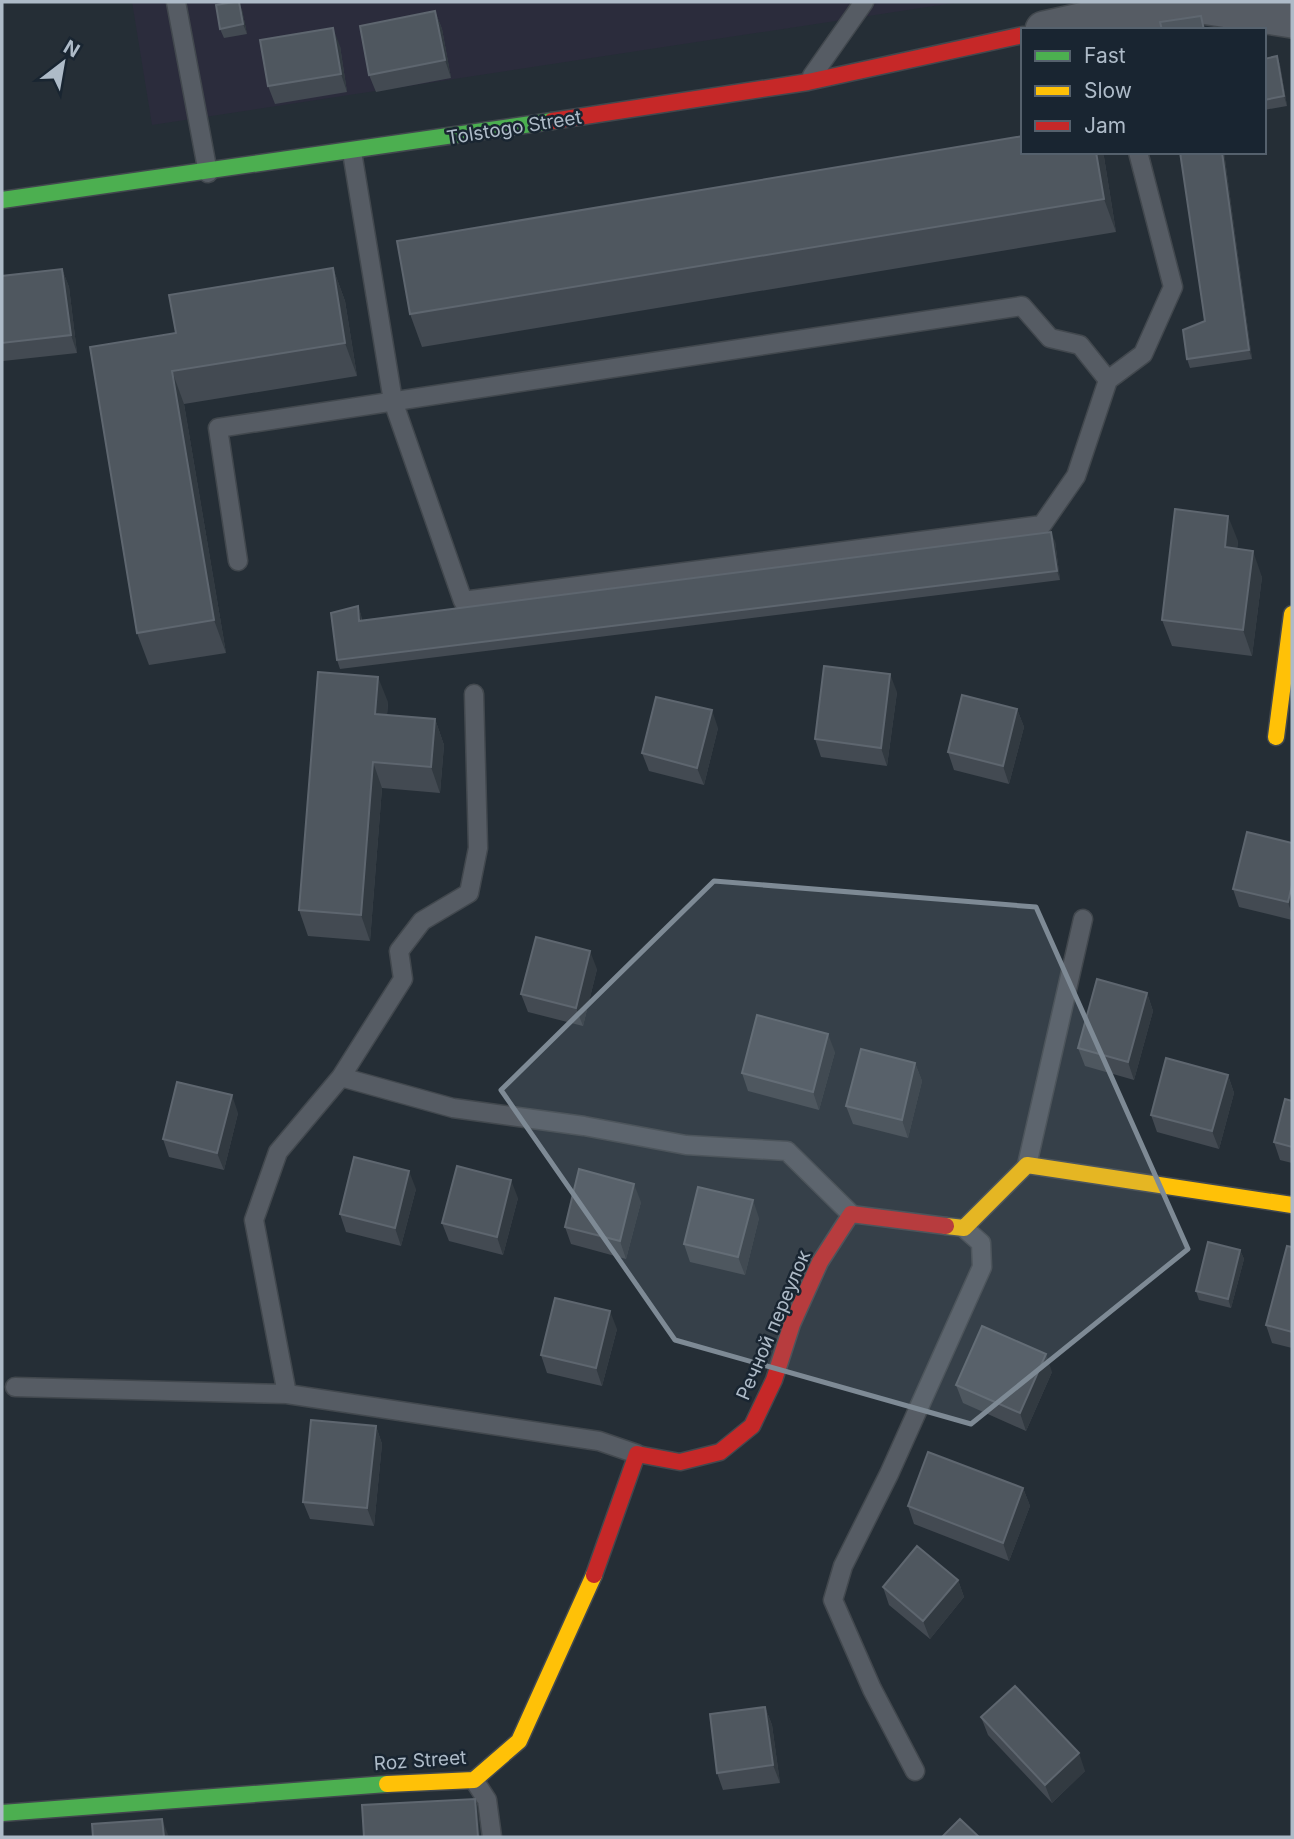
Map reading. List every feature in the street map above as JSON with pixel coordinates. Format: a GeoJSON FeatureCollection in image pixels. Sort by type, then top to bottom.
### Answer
{"type":"FeatureCollection","features":[{"type":"Feature","properties":{"kind":"street"},"geometry":{"type":"LineString","coordinates":[[1061,28],[1105,23],[1196,4],[1292,19]]}},
{"type":"Feature","properties":{"kind":"street","name":"Tolstogo Street"},"geometry":{"type":"LineString","coordinates":[[2,200],[352,152],[808,82],[1021,34]]}},
{"type":"Feature","properties":{"kind":"street"},"geometry":{"type":"LineString","coordinates":[[1276,737],[1292,614]]}},
{"type":"Feature","properties":{"kind":"street"},"geometry":{"type":"LineString","coordinates":[[851,1214],[964,1228],[1027,1165],[1292,1205]]}},
{"type":"Feature","properties":{"kind":"street","name":"Речной переулок"},"geometry":{"type":"LineString","coordinates":[[637,1454],[680,1462],[720,1452],[752,1426],[774,1380],[792,1324],[815,1275],[851,1214]]}},
{"type":"Feature","properties":{"kind":"street","name":"Roz Street"},"geometry":{"type":"LineString","coordinates":[[2,1813],[410,1782],[474,1780],[519,1741],[597,1569],[637,1454]]}},
{"type":"Feature","properties":{"kind":"lane"},"geometry":{"type":"LineString","coordinates":[[176,2],[208,173]]}},
{"type":"Feature","properties":{"kind":"lane"},"geometry":{"type":"LineString","coordinates":[[808,82],[864,2]]}},
{"type":"Feature","properties":{"kind":"lane"},"geometry":{"type":"LineString","coordinates":[[352,152],[393,401],[463,601],[1042,525],[1076,476],[1108,380],[1143,354],[1172,287],[1139,154]]}},
{"type":"Feature","properties":{"kind":"lane"},"geometry":{"type":"LineString","coordinates":[[238,561],[218,428],[1022,306],[1050,338],[1080,345],[1108,380]]}},
{"type":"Feature","properties":{"kind":"lane"},"geometry":{"type":"LineString","coordinates":[[287,1394],[254,1220],[278,1152],[341,1077],[403,979],[399,951],[422,921],[469,892],[478,848],[474,694]]}},
{"type":"Feature","properties":{"kind":"lane"},"geometry":{"type":"LineString","coordinates":[[1027,1165],[1083,919]]}},
{"type":"Feature","properties":{"kind":"lane"},"geometry":{"type":"LineString","coordinates":[[341,1077],[453,1108],[584,1126],[686,1145],[787,1152],[851,1214]]}},
{"type":"Feature","properties":{"kind":"lane"},"geometry":{"type":"LineString","coordinates":[[915,1771],[872,1689],[833,1600],[843,1566],[889,1474],[982,1268],[981,1243],[964,1228]]}},
{"type":"Feature","properties":{"kind":"lane"},"geometry":{"type":"LineString","coordinates":[[15,1387],[287,1394],[599,1441],[637,1454]]}},
{"type":"Feature","properties":{"kind":"lane"},"geometry":{"type":"LineString","coordinates":[[474,1780],[487,1800],[492,1837]]}},
{"type":"Feature","properties":{"kind":"highlighted area"},"geometry":{"type":"Polygon","coordinates":[[[714,881],[1036,907],[1188,1249],[971,1424],[675,1340],[501,1090],[714,881]]]}},
{"type":"Feature","properties":{"kind":"shaded area"},"geometry":{"type":"Polygon","coordinates":[[[132,2],[960,2],[152,125],[132,2]]]}},
{"type":"Feature","properties":{"kind":"building"},"geometry":{"type":"Polygon","coordinates":[[[239,2],[243,24],[220,29],[216,5],[239,2]]]}},
{"type":"Feature","properties":{"kind":"building"},"geometry":{"type":"Polygon","coordinates":[[[435,11],[445,60],[369,75],[360,26],[435,11]]]}},
{"type":"Feature","properties":{"kind":"building"},"geometry":{"type":"Polygon","coordinates":[[[1201,16],[1204,28],[1162,28],[1160,22],[1201,16]]]}},
{"type":"Feature","properties":{"kind":"building"},"geometry":{"type":"Polygon","coordinates":[[[333,28],[341,74],[268,86],[260,40],[333,28]]]}},
{"type":"Feature","properties":{"kind":"building"},"geometry":{"type":"Polygon","coordinates":[[[1277,56],[1284,96],[1266,100],[1266,59],[1277,56]]]}},
{"type":"Feature","properties":{"kind":"building"},"geometry":{"type":"Polygon","coordinates":[[[1021,136],[1021,154],[1096,154],[1104,199],[410,314],[397,241],[1021,136]]]}},
{"type":"Feature","properties":{"kind":"building"},"geometry":{"type":"Polygon","coordinates":[[[1180,154],[1222,154],[1249,350],[1187,359],[1183,330],[1205,321],[1180,154]]]}},
{"type":"Feature","properties":{"kind":"building"},"geometry":{"type":"Polygon","coordinates":[[[333,268],[345,343],[172,371],[214,620],[137,633],[90,347],[176,333],[169,295],[333,268]]]}},
{"type":"Feature","properties":{"kind":"building"},"geometry":{"type":"Polygon","coordinates":[[[62,269],[71,335],[2,343],[2,276],[62,269]]]}},
{"type":"Feature","properties":{"kind":"building"},"geometry":{"type":"Polygon","coordinates":[[[1175,509],[1228,516],[1225,547],[1253,551],[1243,630],[1162,620],[1175,509]]]}},
{"type":"Feature","properties":{"kind":"building"},"geometry":{"type":"Polygon","coordinates":[[[1051,532],[1057,571],[337,660],[331,613],[358,606],[359,621],[1051,532]]]}},
{"type":"Feature","properties":{"kind":"building"},"geometry":{"type":"Polygon","coordinates":[[[824,666],[890,674],[881,748],[815,739],[824,666]]]}},
{"type":"Feature","properties":{"kind":"building"},"geometry":{"type":"Polygon","coordinates":[[[318,672],[378,677],[375,714],[435,719],[431,767],[373,762],[361,915],[299,910],[318,672]]]}},
{"type":"Feature","properties":{"kind":"building"},"geometry":{"type":"Polygon","coordinates":[[[962,695],[1017,709],[1003,766],[948,752],[962,695]]]}},
{"type":"Feature","properties":{"kind":"building"},"geometry":{"type":"Polygon","coordinates":[[[656,697],[712,710],[697,768],[642,753],[656,697]]]}},
{"type":"Feature","properties":{"kind":"building"},"geometry":{"type":"Polygon","coordinates":[[[1247,832],[1292,843],[1292,885],[1288,902],[1233,889],[1247,832]]]}},
{"type":"Feature","properties":{"kind":"building"},"geometry":{"type":"Polygon","coordinates":[[[536,937],[590,951],[576,1008],[521,994],[536,937]]]}},
{"type":"Feature","properties":{"kind":"building"},"geometry":{"type":"Polygon","coordinates":[[[1097,979],[1147,993],[1128,1062],[1078,1048],[1097,979]]]}},
{"type":"Feature","properties":{"kind":"building"},"geometry":{"type":"Polygon","coordinates":[[[757,1015],[828,1034],[813,1092],[742,1073],[757,1015]]]}},
{"type":"Feature","properties":{"kind":"building"},"geometry":{"type":"Polygon","coordinates":[[[861,1049],[915,1063],[902,1120],[846,1106],[861,1049]]]}},
{"type":"Feature","properties":{"kind":"building"},"geometry":{"type":"Polygon","coordinates":[[[1166,1058],[1228,1075],[1212,1131],[1151,1115],[1166,1058]]]}},
{"type":"Feature","properties":{"kind":"building"},"geometry":{"type":"Polygon","coordinates":[[[177,1082],[232,1095],[217,1153],[163,1139],[177,1082]]]}},
{"type":"Feature","properties":{"kind":"building"},"geometry":{"type":"Polygon","coordinates":[[[1285,1099],[1292,1101],[1292,1147],[1274,1142],[1285,1099]]]}},
{"type":"Feature","properties":{"kind":"building"},"geometry":{"type":"Polygon","coordinates":[[[354,1157],[409,1171],[395,1228],[340,1214],[354,1157]]]}},
{"type":"Feature","properties":{"kind":"building"},"geometry":{"type":"Polygon","coordinates":[[[457,1166],[511,1180],[497,1237],[442,1223],[457,1166]]]}},
{"type":"Feature","properties":{"kind":"building"},"geometry":{"type":"Polygon","coordinates":[[[579,1169],[634,1184],[620,1241],[565,1227],[579,1169]]]}},
{"type":"Feature","properties":{"kind":"building"},"geometry":{"type":"Polygon","coordinates":[[[698,1187],[753,1200],[738,1257],[684,1244],[698,1187]]]}},
{"type":"Feature","properties":{"kind":"building"},"geometry":{"type":"Polygon","coordinates":[[[1208,1242],[1240,1250],[1228,1299],[1196,1291],[1208,1242]]]}},
{"type":"Feature","properties":{"kind":"building"},"geometry":{"type":"Polygon","coordinates":[[[1287,1246],[1292,1247],[1292,1332],[1266,1325],[1287,1246]]]}},
{"type":"Feature","properties":{"kind":"building"},"geometry":{"type":"Polygon","coordinates":[[[555,1298],[610,1311],[596,1368],[541,1355],[555,1298]]]}},
{"type":"Feature","properties":{"kind":"building"},"geometry":{"type":"Polygon","coordinates":[[[982,1326],[1046,1354],[1020,1413],[956,1385],[982,1326]]]}},
{"type":"Feature","properties":{"kind":"building"},"geometry":{"type":"Polygon","coordinates":[[[311,1420],[376,1426],[367,1508],[303,1502],[311,1420]]]}},
{"type":"Feature","properties":{"kind":"building"},"geometry":{"type":"Polygon","coordinates":[[[928,1452],[1023,1488],[1003,1543],[908,1506],[928,1452]]]}},
{"type":"Feature","properties":{"kind":"building"},"geometry":{"type":"Polygon","coordinates":[[[917,1546],[958,1580],[923,1621],[883,1587],[917,1546]]]}},
{"type":"Feature","properties":{"kind":"building"},"geometry":{"type":"Polygon","coordinates":[[[1015,1686],[1079,1753],[1045,1785],[981,1717],[1015,1686]]]}},
{"type":"Feature","properties":{"kind":"building"},"geometry":{"type":"Polygon","coordinates":[[[765,1707],[773,1765],[717,1773],[710,1714],[765,1707]]]}},
{"type":"Feature","properties":{"kind":"building"},"geometry":{"type":"Polygon","coordinates":[[[475,1799],[478,1837],[364,1837],[362,1805],[475,1799]]]}},
{"type":"Feature","properties":{"kind":"building"},"geometry":{"type":"Polygon","coordinates":[[[162,1819],[164,1837],[93,1837],[92,1824],[162,1819]]]}},
{"type":"Feature","properties":{"kind":"building"},"geometry":{"type":"Polygon","coordinates":[[[960,1819],[979,1837],[942,1837],[960,1819]]]}},
{"type":"Feature","properties":{"kind":"traffic: fast"},"geometry":{"type":"LineString","coordinates":[[2,200],[552,121]]}},
{"type":"Feature","properties":{"kind":"traffic: fast"},"geometry":{"type":"LineString","coordinates":[[2,1813],[387,1784]]}},
{"type":"Feature","properties":{"kind":"traffic: slow"},"geometry":{"type":"LineString","coordinates":[[1276,737],[1292,614]]}},
{"type":"Feature","properties":{"kind":"traffic: slow"},"geometry":{"type":"LineString","coordinates":[[946,1226],[964,1228],[1027,1165],[1292,1205]]}},
{"type":"Feature","properties":{"kind":"traffic: slow"},"geometry":{"type":"LineString","coordinates":[[387,1784],[474,1780],[519,1741],[594,1575]]}},
{"type":"Feature","properties":{"kind":"traffic: jam"},"geometry":{"type":"LineString","coordinates":[[552,121],[808,82],[1021,35]]}},
{"type":"Feature","properties":{"kind":"traffic: jam"},"geometry":{"type":"LineString","coordinates":[[594,1575],[637,1454],[680,1462],[720,1452],[752,1426],[774,1380],[792,1324],[820,1262],[851,1214],[946,1226]]}}]}
